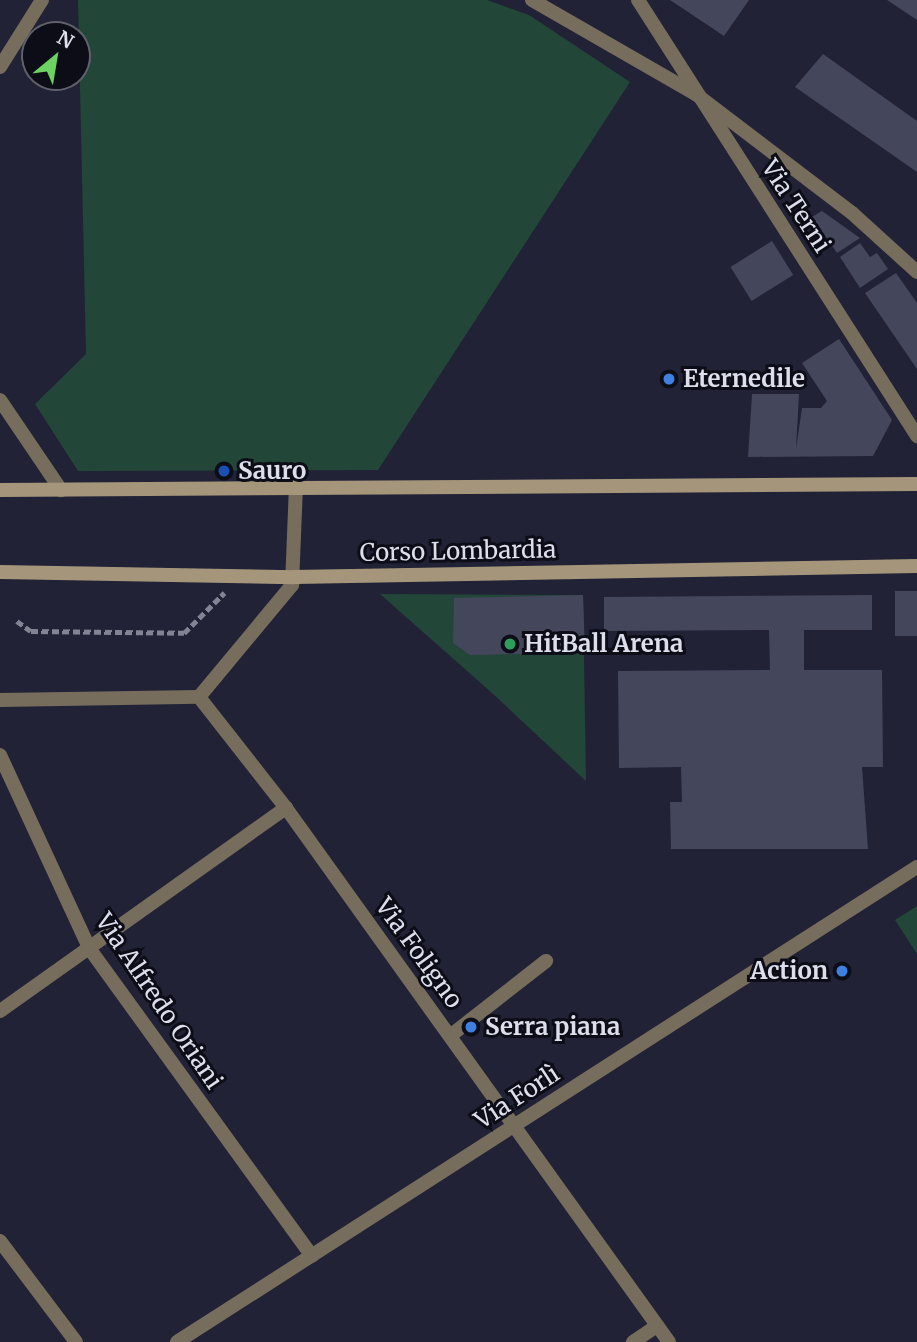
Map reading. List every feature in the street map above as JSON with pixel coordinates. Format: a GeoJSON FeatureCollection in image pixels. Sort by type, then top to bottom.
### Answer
{"type":"FeatureCollection","features":[{"type":"Feature","properties":{"kind":"street"},"geometry":{"type":"LineString","coordinates":[[0,67],[42,0]]}},
{"type":"Feature","properties":{"kind":"street"},"geometry":{"type":"LineString","coordinates":[[532,0],[697,95],[852,213],[917,272]]}},
{"type":"Feature","properties":{"kind":"street","name":"Via Terni"},"geometry":{"type":"LineString","coordinates":[[638,0],[917,436]]}},
{"type":"Feature","properties":{"kind":"street"},"geometry":{"type":"LineString","coordinates":[[0,400],[61,490]]}},
{"type":"Feature","properties":{"kind":"street"},"geometry":{"type":"LineString","coordinates":[[0,490],[917,484]]}},
{"type":"Feature","properties":{"kind":"street"},"geometry":{"type":"LineString","coordinates":[[0,700],[200,697],[292,585],[296,486]]}},
{"type":"Feature","properties":{"kind":"street","name":"Corso Lombardia"},"geometry":{"type":"LineString","coordinates":[[0,572],[293,577],[917,566]]}},
{"type":"Feature","properties":{"kind":"street","name":"Via Foligno"},"geometry":{"type":"LineString","coordinates":[[200,697],[286,808],[669,1342]]}},
{"type":"Feature","properties":{"kind":"street","name":"Via Alfredo Oriani"},"geometry":{"type":"LineString","coordinates":[[0,755],[89,948],[312,1255]]}},
{"type":"Feature","properties":{"kind":"street"},"geometry":{"type":"LineString","coordinates":[[0,1011],[286,808]]}},
{"type":"Feature","properties":{"kind":"street","name":"Via Forlì"},"geometry":{"type":"LineString","coordinates":[[177,1342],[917,867]]}},
{"type":"Feature","properties":{"kind":"street"},"geometry":{"type":"LineString","coordinates":[[450,1035],[546,961]]}},
{"type":"Feature","properties":{"kind":"street"},"geometry":{"type":"LineString","coordinates":[[0,1241],[76,1342]]}},
{"type":"Feature","properties":{"kind":"street"},"geometry":{"type":"LineString","coordinates":[[633,1342],[657,1326]]}},
{"type":"Feature","properties":{"kind":"path"},"geometry":{"type":"LineString","coordinates":[[17,621],[31,631],[184,632],[241,576]]}},
{"type":"Feature","properties":{"kind":"green space"},"geometry":{"type":"Polygon","coordinates":[[[78,0],[487,0],[529,15],[630,82],[378,470],[78,471],[35,404],[86,354],[80,91],[91,91],[91,21],[78,21],[78,0]]]}},
{"type":"Feature","properties":{"kind":"green space","name":"HitBall Arena"},"geometry":{"type":"Polygon","coordinates":[[[380,594],[583,595],[586,781],[492,693],[380,594]]]}},
{"type":"Feature","properties":{"kind":"green space"},"geometry":{"type":"Polygon","coordinates":[[[917,906],[917,954],[895,920],[917,906]]]}},
{"type":"Feature","properties":{"kind":"building"},"geometry":{"type":"Polygon","coordinates":[[[670,0],[749,0],[724,36],[670,0]]]}},
{"type":"Feature","properties":{"kind":"building"},"geometry":{"type":"Polygon","coordinates":[[[887,0],[917,0],[917,20],[887,0]]]}},
{"type":"Feature","properties":{"kind":"building"},"geometry":{"type":"Polygon","coordinates":[[[823,54],[917,121],[917,172],[795,87],[823,54]]]}},
{"type":"Feature","properties":{"kind":"building"},"geometry":{"type":"Polygon","coordinates":[[[822,211],[860,238],[837,253],[812,217],[822,211]]]}},
{"type":"Feature","properties":{"kind":"building"},"geometry":{"type":"Polygon","coordinates":[[[772,241],[793,275],[752,301],[730,267],[772,241]]]}},
{"type":"Feature","properties":{"kind":"building"},"geometry":{"type":"Polygon","coordinates":[[[860,243],[870,257],[877,253],[888,269],[860,288],[840,257],[860,243]]]}},
{"type":"Feature","properties":{"kind":"building"},"geometry":{"type":"Polygon","coordinates":[[[896,273],[917,303],[917,369],[865,293],[896,273]]]}},
{"type":"Feature","properties":{"kind":"building"},"geometry":{"type":"Polygon","coordinates":[[[839,339],[892,420],[873,456],[748,457],[752,394],[799,394],[796,449],[802,408],[821,408],[827,401],[802,363],[839,339]]]}},
{"type":"Feature","properties":{"kind":"building"},"geometry":{"type":"Polygon","coordinates":[[[895,591],[917,591],[917,636],[895,636],[895,591]]]}},
{"type":"Feature","properties":{"kind":"building"},"geometry":{"type":"Polygon","coordinates":[[[583,595],[585,653],[470,655],[453,643],[454,598],[583,595]]]}},
{"type":"Feature","properties":{"kind":"building"},"geometry":{"type":"Polygon","coordinates":[[[872,595],[872,630],[804,630],[804,670],[882,670],[883,767],[862,767],[868,849],[671,849],[670,802],[682,802],[681,767],[619,768],[618,671],[770,670],[769,630],[604,631],[604,597],[872,595]]]}},
{"type":"Feature","properties":{"kind":"place","name":"Eternedile"},"geometry":{"type":"Point","coordinates":[669,379]}},
{"type":"Feature","properties":{"kind":"place","name":"Sauro"},"geometry":{"type":"Point","coordinates":[224,471]}},
{"type":"Feature","properties":{"kind":"place","name":"HitBall Arena"},"geometry":{"type":"Point","coordinates":[510,644]}},
{"type":"Feature","properties":{"kind":"place","name":"Action"},"geometry":{"type":"Point","coordinates":[842,971]}},
{"type":"Feature","properties":{"kind":"place","name":"Serra piana"},"geometry":{"type":"Point","coordinates":[471,1027]}}]}
